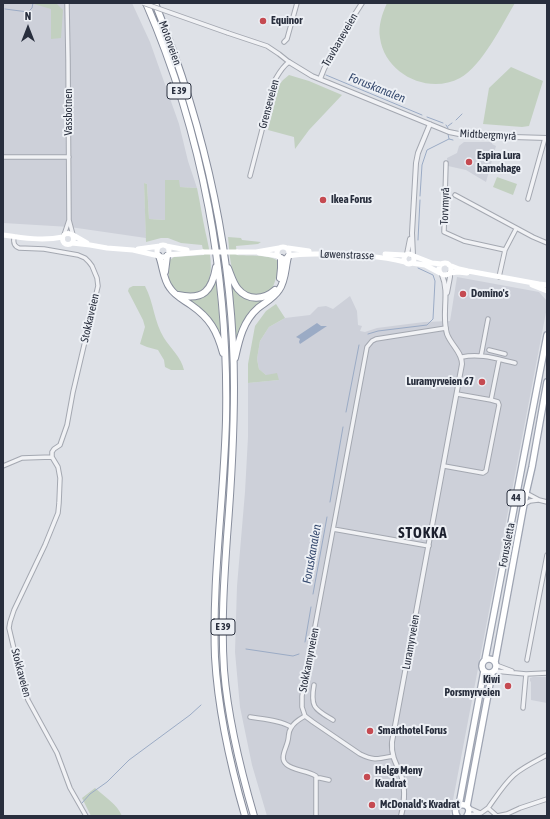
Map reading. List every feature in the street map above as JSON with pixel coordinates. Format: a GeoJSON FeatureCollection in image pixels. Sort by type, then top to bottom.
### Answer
{"type":"FeatureCollection","features":[{"type":"Feature","properties":{"kind":"highway","name":"Motorveien"},"geometry":{"type":"LineString","coordinates":[[155,3],[174,55],[198,130],[213,192],[225,264]]}},
{"type":"Feature","properties":{"kind":"highway","name":"E 39"},"geometry":{"type":"LineString","coordinates":[[146,5],[169,61],[191,130],[208,204],[223,309],[226,360],[226,421],[215,600],[215,658],[219,701],[224,731],[245,816]]}},
{"type":"Feature","properties":{"kind":"highway"},"geometry":{"type":"LineString","coordinates":[[165,275],[167,255]]}},
{"type":"Feature","properties":{"kind":"highway","name":"E 39"},"geometry":{"type":"LineString","coordinates":[[159,256],[171,290],[202,313],[210,321],[216,330],[226,360]]}},
{"type":"Feature","properties":{"kind":"highway","name":"E 39"},"geometry":{"type":"LineString","coordinates":[[225,264],[240,290],[248,296],[260,298],[270,294],[278,286],[281,274],[280,257]]}},
{"type":"Feature","properties":{"kind":"highway","name":"E 39"},"geometry":{"type":"LineString","coordinates":[[234,366],[240,335],[254,313],[279,290],[285,276],[288,257]]}},
{"type":"Feature","properties":{"kind":"highway","name":"E 39"},"geometry":{"type":"LineString","coordinates":[[176,295],[186,297],[199,296],[209,288],[217,261]]}},
{"type":"Feature","properties":{"kind":"highway","name":"E 39"},"geometry":{"type":"LineString","coordinates":[[225,264],[230,305],[234,366],[233,434],[223,600],[224,657],[227,700],[232,729],[241,770],[254,816]]}},
{"type":"Feature","properties":{"kind":"main road"},"geometry":{"type":"LineString","coordinates":[[47,240],[69,234],[90,245]]}},
{"type":"Feature","properties":{"kind":"main road"},"geometry":{"type":"LineString","coordinates":[[3,235],[47,240],[68,245],[72,243],[133,250],[164,257],[167,255],[202,252],[256,252],[284,246],[288,248],[290,252],[288,257],[284,259],[256,252]]}},
{"type":"Feature","properties":{"kind":"main road"},"geometry":{"type":"LineString","coordinates":[[72,235],[74,239],[72,243]]}},
{"type":"Feature","properties":{"kind":"main road"},"geometry":{"type":"LineString","coordinates":[[64,236],[63,241],[66,244]]}},
{"type":"Feature","properties":{"kind":"main road"},"geometry":{"type":"LineString","coordinates":[[133,250],[163,246],[202,252]]}},
{"type":"Feature","properties":{"kind":"main road"},"geometry":{"type":"LineString","coordinates":[[163,246],[169,250],[167,255]]}},
{"type":"Feature","properties":{"kind":"main road"},"geometry":{"type":"LineString","coordinates":[[159,256],[157,250],[163,246]]}},
{"type":"Feature","properties":{"kind":"main road"},"geometry":{"type":"LineString","coordinates":[[279,248],[277,252],[280,257]]}},
{"type":"Feature","properties":{"kind":"main road","name":"Løwenstrasse"},"geometry":{"type":"LineString","coordinates":[[288,248],[308,251],[406,255]]}},
{"type":"Feature","properties":{"kind":"main road","name":"Løwenstrasse"},"geometry":{"type":"LineString","coordinates":[[288,257],[300,254],[356,255],[375,256],[405,262]]}},
{"type":"Feature","properties":{"kind":"main road"},"geometry":{"type":"LineString","coordinates":[[547,284],[539,284],[468,271],[446,263],[432,264],[410,254],[406,255],[404,258],[405,262],[408,264],[412,263],[425,265],[445,276],[450,273],[458,272],[499,277],[547,291]]}},
{"type":"Feature","properties":{"kind":"main road"},"geometry":{"type":"LineString","coordinates":[[412,263],[414,261],[413,256]]}},
{"type":"Feature","properties":{"kind":"main road"},"geometry":{"type":"LineString","coordinates":[[441,274],[439,269],[442,264]]}},
{"type":"Feature","properties":{"kind":"main road"},"geometry":{"type":"LineString","coordinates":[[449,265],[451,270],[450,273]]}},
{"type":"Feature","properties":{"kind":"main road","name":"Forussletta"},"geometry":{"type":"LineString","coordinates":[[485,660],[547,335]]}},
{"type":"Feature","properties":{"kind":"main road","name":"Forussletta"},"geometry":{"type":"LineString","coordinates":[[468,816],[468,807],[547,382]]}},
{"type":"Feature","properties":{"kind":"main road"},"geometry":{"type":"LineString","coordinates":[[484,671],[488,673],[494,667],[490,659],[485,660]]}},
{"type":"Feature","properties":{"kind":"main road","name":"44"},"geometry":{"type":"LineString","coordinates":[[457,816],[456,808],[459,805],[484,671],[482,665],[485,660]]}},
{"type":"Feature","properties":{"kind":"main road"},"geometry":{"type":"LineString","coordinates":[[459,805],[462,804],[468,807]]}},
{"type":"Feature","properties":{"kind":"street","name":"Vassbotnen"},"geometry":{"type":"LineString","coordinates":[[67,3],[69,220],[72,235]]}},
{"type":"Feature","properties":{"kind":"street"},"geometry":{"type":"LineString","coordinates":[[284,42],[288,39],[297,3]]}},
{"type":"Feature","properties":{"kind":"street","name":"Travbaneveien"},"geometry":{"type":"LineString","coordinates":[[320,79],[341,36],[362,3]]}},
{"type":"Feature","properties":{"kind":"street"},"geometry":{"type":"LineString","coordinates":[[146,5],[267,46],[306,73],[430,124],[418,153],[416,163],[412,233],[413,256]]}},
{"type":"Feature","properties":{"kind":"street","name":"Grenseveien"},"geometry":{"type":"LineString","coordinates":[[250,176],[275,80],[279,72],[289,62]]}},
{"type":"Feature","properties":{"kind":"street","name":"Midtbergmyrå"},"geometry":{"type":"LineString","coordinates":[[430,124],[449,132],[459,134],[546,138]]}},
{"type":"Feature","properties":{"kind":"street"},"geometry":{"type":"LineString","coordinates":[[528,199],[546,138]]}},
{"type":"Feature","properties":{"kind":"street"},"geometry":{"type":"LineString","coordinates":[[3,157],[69,157]]}},
{"type":"Feature","properties":{"kind":"street","name":"Torvmyrå"},"geometry":{"type":"LineString","coordinates":[[446,163],[444,232],[464,241],[505,250]]}},
{"type":"Feature","properties":{"kind":"street","name":"Torvmyrå"},"geometry":{"type":"LineString","coordinates":[[455,195],[516,229],[547,243]]}},
{"type":"Feature","properties":{"kind":"street","name":"Vassbotnen"},"geometry":{"type":"LineString","coordinates":[[64,236],[69,220]]}},
{"type":"Feature","properties":{"kind":"street"},"geometry":{"type":"LineString","coordinates":[[499,277],[505,250],[516,229]]}},
{"type":"Feature","properties":{"kind":"street"},"geometry":{"type":"LineString","coordinates":[[406,255],[412,233]]}},
{"type":"Feature","properties":{"kind":"street","name":"Stokkaveien"},"geometry":{"type":"LineString","coordinates":[[14,237],[15,245],[19,248],[44,249],[75,254],[83,257],[92,266],[97,278],[98,286],[62,443],[52,451],[52,457],[57,465],[60,478],[58,513],[45,545],[14,610],[9,628],[28,700],[57,754],[70,788],[86,816]]}},
{"type":"Feature","properties":{"kind":"street"},"geometry":{"type":"LineString","coordinates":[[445,299],[450,273]]}},
{"type":"Feature","properties":{"kind":"street"},"geometry":{"type":"LineString","coordinates":[[441,274],[444,282],[446,328],[449,338],[462,357],[481,356],[515,363]]}},
{"type":"Feature","properties":{"kind":"street"},"geometry":{"type":"LineString","coordinates":[[481,356],[488,319]]}},
{"type":"Feature","properties":{"kind":"street","name":"Stokkamyrveien"},"geometry":{"type":"LineString","coordinates":[[306,716],[302,707],[302,696],[367,347],[376,339],[446,328]]}},
{"type":"Feature","properties":{"kind":"street"},"geometry":{"type":"LineString","coordinates":[[489,350],[505,354]]}},
{"type":"Feature","properties":{"kind":"street","name":"Luramyrveien"},"geometry":{"type":"LineString","coordinates":[[401,816],[404,803],[404,788],[400,772],[393,756],[392,742],[462,368],[462,357]]}},
{"type":"Feature","properties":{"kind":"street"},"geometry":{"type":"LineString","coordinates":[[491,400],[499,360]]}},
{"type":"Feature","properties":{"kind":"street"},"geometry":{"type":"LineString","coordinates":[[444,466],[483,473],[486,472],[499,405],[498,402],[491,400],[457,394]]}},
{"type":"Feature","properties":{"kind":"street"},"geometry":{"type":"LineString","coordinates":[[3,466],[22,458],[52,457]]}},
{"type":"Feature","properties":{"kind":"street"},"geometry":{"type":"LineString","coordinates":[[526,493],[539,500],[547,502]]}},
{"type":"Feature","properties":{"kind":"street"},"geometry":{"type":"LineString","coordinates":[[524,505],[530,501],[539,500]]}},
{"type":"Feature","properties":{"kind":"street"},"geometry":{"type":"LineString","coordinates":[[333,529],[429,546]]}},
{"type":"Feature","properties":{"kind":"street"},"geometry":{"type":"LineString","coordinates":[[527,660],[547,555]]}},
{"type":"Feature","properties":{"kind":"street"},"geometry":{"type":"LineString","coordinates":[[494,667],[526,674],[547,673]]}},
{"type":"Feature","properties":{"kind":"street"},"geometry":{"type":"LineString","coordinates":[[494,667],[515,672]]}},
{"type":"Feature","properties":{"kind":"street"},"geometry":{"type":"LineString","coordinates":[[523,708],[526,674]]}},
{"type":"Feature","properties":{"kind":"street"},"geometry":{"type":"LineString","coordinates":[[314,685],[312,699],[314,706],[320,712],[333,720]]}},
{"type":"Feature","properties":{"kind":"street"},"geometry":{"type":"LineString","coordinates":[[250,716],[280,722],[291,727]]}},
{"type":"Feature","properties":{"kind":"street"},"geometry":{"type":"LineString","coordinates":[[316,816],[316,776],[293,768],[286,764],[284,760],[284,752],[288,741],[289,732],[295,722],[306,716],[360,754],[369,758],[375,760],[393,756]]}},
{"type":"Feature","properties":{"kind":"street"},"geometry":{"type":"LineString","coordinates":[[468,816],[481,813],[488,808],[514,774],[547,755]]}},
{"type":"Feature","properties":{"kind":"street"},"geometry":{"type":"LineString","coordinates":[[316,778],[329,780]]}},
{"type":"Feature","properties":{"kind":"street"},"geometry":{"type":"LineString","coordinates":[[488,808],[497,816],[507,814],[547,799]]}},
{"type":"Feature","properties":{"kind":"street"},"geometry":{"type":"LineString","coordinates":[[468,807],[481,813]]}},
{"type":"Feature","properties":{"kind":"street"},"geometry":{"type":"LineString","coordinates":[[316,810],[319,816]]}},
{"type":"Feature","properties":{"kind":"shaded area"},"geometry":{"type":"Polygon","coordinates":[[[3,3],[132,3],[150,42],[179,124],[188,161],[197,188],[180,187],[165,220],[149,219],[147,184],[144,183],[146,238],[70,227],[3,223],[3,3]]]}},
{"type":"Feature","properties":{"kind":"shaded area","name":"Espira Lura barnehage"},"geometry":{"type":"Polygon","coordinates":[[[464,142],[492,142],[492,144],[496,146],[486,182],[466,170],[448,166],[447,158],[457,153],[459,146],[464,142]]]}},
{"type":"Feature","properties":{"kind":"shaded area"},"geometry":{"type":"Polygon","coordinates":[[[457,277],[539,292],[547,301],[547,307],[450,816],[267,816],[252,765],[240,707],[235,652],[237,586],[248,437],[248,383],[279,380],[266,375],[259,369],[257,359],[260,341],[269,327],[285,318],[310,315],[318,307],[326,306],[333,309],[350,296],[357,311],[358,325],[362,326],[360,331],[365,332],[377,328],[424,322],[450,321],[457,277]]]}},
{"type":"Feature","properties":{"kind":"shaded area"},"geometry":{"type":"Polygon","coordinates":[[[547,677],[547,703],[531,700],[530,678],[547,677]]]}},
{"type":"Feature","properties":{"kind":"green space"},"geometry":{"type":"Polygon","coordinates":[[[34,3],[56,3],[63,10],[61,38],[51,39],[51,9],[34,3]]]}},
{"type":"Feature","properties":{"kind":"green space"},"geometry":{"type":"Polygon","coordinates":[[[387,3],[515,3],[484,55],[476,64],[460,78],[448,83],[435,84],[410,78],[399,71],[390,62],[384,51],[380,38],[380,25],[387,3]]]}},
{"type":"Feature","properties":{"kind":"green space"},"geometry":{"type":"Polygon","coordinates":[[[511,67],[543,81],[529,126],[522,127],[483,124],[489,88],[511,67]]]}},
{"type":"Feature","properties":{"kind":"green space"},"geometry":{"type":"Polygon","coordinates":[[[289,75],[309,81],[342,95],[309,130],[295,149],[294,137],[268,130],[279,85],[289,75]]]}},
{"type":"Feature","properties":{"kind":"green space"},"geometry":{"type":"Polygon","coordinates":[[[497,177],[517,184],[513,195],[493,187],[497,177]]]}},
{"type":"Feature","properties":{"kind":"green space"},"geometry":{"type":"Polygon","coordinates":[[[165,180],[179,180],[180,187],[197,188],[211,261],[208,281],[202,291],[198,293],[190,295],[181,293],[171,286],[169,282],[170,260],[174,257],[204,255],[202,245],[181,243],[168,238],[161,238],[146,242],[144,183],[147,184],[149,219],[165,220],[165,180]]]}},
{"type":"Feature","properties":{"kind":"green space"},"geometry":{"type":"Polygon","coordinates":[[[228,237],[261,242],[258,244],[236,246],[237,255],[260,256],[277,260],[279,263],[278,271],[273,287],[269,291],[264,294],[254,295],[246,292],[240,286],[233,271],[228,237]]]}},
{"type":"Feature","properties":{"kind":"green space"},"geometry":{"type":"Polygon","coordinates":[[[216,281],[221,334],[218,333],[213,322],[200,309],[186,299],[192,299],[216,281]]]}},
{"type":"Feature","properties":{"kind":"green space"},"geometry":{"type":"Polygon","coordinates":[[[230,281],[238,293],[266,299],[255,309],[235,342],[230,281]]]}},
{"type":"Feature","properties":{"kind":"green space"},"geometry":{"type":"Polygon","coordinates":[[[133,286],[145,286],[161,332],[183,365],[184,370],[171,370],[165,367],[164,360],[158,350],[140,344],[145,327],[128,291],[129,288],[133,286]]]}},
{"type":"Feature","properties":{"kind":"green space"},"geometry":{"type":"Polygon","coordinates":[[[276,304],[285,318],[269,327],[260,341],[257,359],[259,369],[266,375],[277,373],[279,380],[248,383],[248,364],[255,326],[266,311],[276,304]]]}},
{"type":"Feature","properties":{"kind":"green space"},"geometry":{"type":"Polygon","coordinates":[[[95,788],[114,804],[122,816],[91,816],[82,798],[95,788]]]}},
{"type":"Feature","properties":{"kind":"water"},"geometry":{"type":"Polygon","coordinates":[[[317,323],[321,326],[327,326],[300,344],[300,339],[296,337],[317,323]]]}},
{"type":"Feature","properties":{"kind":"waterway"},"geometry":{"type":"LineString","coordinates":[[5,9],[28,12],[32,8],[33,3]]}},
{"type":"Feature","properties":{"kind":"waterway","name":"Foruskanalen"},"geometry":{"type":"LineString","coordinates":[[326,75],[422,115]]}},
{"type":"Feature","properties":{"kind":"waterway"},"geometry":{"type":"LineString","coordinates":[[456,120],[462,114]]}},
{"type":"Feature","properties":{"kind":"waterway","name":"Foruskanalen"},"geometry":{"type":"LineString","coordinates":[[427,117],[443,123]]}},
{"type":"Feature","properties":{"kind":"waterway","name":"Foruskanalen"},"geometry":{"type":"LineString","coordinates":[[448,126],[452,123]]}},
{"type":"Feature","properties":{"kind":"waterway","name":"Foruskanalen"},"geometry":{"type":"LineString","coordinates":[[448,134],[449,139],[453,140]]}},
{"type":"Feature","properties":{"kind":"waterway","name":"Foruskanalen"},"geometry":{"type":"LineString","coordinates":[[420,196],[422,165],[427,150],[449,139]]}},
{"type":"Feature","properties":{"kind":"waterway","name":"Foruskanalen"},"geometry":{"type":"LineString","coordinates":[[418,240],[420,200]]}},
{"type":"Feature","properties":{"kind":"waterway","name":"Foruskanalen"},"geometry":{"type":"LineString","coordinates":[[368,334],[378,331],[427,325],[433,319],[435,281],[433,275],[418,268]]}},
{"type":"Feature","properties":{"kind":"waterway","name":"Foruskanalen"},"geometry":{"type":"LineString","coordinates":[[346,412],[359,345]]}},
{"type":"Feature","properties":{"kind":"waterway","name":"Foruskanalen"},"geometry":{"type":"LineString","coordinates":[[330,502],[343,427]]}},
{"type":"Feature","properties":{"kind":"waterway","name":"Foruskanalen"},"geometry":{"type":"LineString","coordinates":[[313,594],[327,517]]}},
{"type":"Feature","properties":{"kind":"waterway","name":"Foruskanalen"},"geometry":{"type":"LineString","coordinates":[[305,642],[311,607]]}},
{"type":"Feature","properties":{"kind":"waterway","name":"Foruskanalen"},"geometry":{"type":"LineString","coordinates":[[246,649],[293,656],[299,654]]}},
{"type":"Feature","properties":{"kind":"waterway"},"geometry":{"type":"LineString","coordinates":[[82,803],[90,794],[107,782],[129,760],[190,715],[201,705]]}},
{"type":"Feature","properties":{"kind":"place","name":"Equinor"},"geometry":{"type":"Point","coordinates":[263,21]}},
{"type":"Feature","properties":{"kind":"place","name":"Espira Lura barnehage"},"geometry":{"type":"Point","coordinates":[469,162]}},
{"type":"Feature","properties":{"kind":"place","name":"Ikea Forus"},"geometry":{"type":"Point","coordinates":[323,200]}},
{"type":"Feature","properties":{"kind":"place","name":"Domino's"},"geometry":{"type":"Point","coordinates":[463,294]}},
{"type":"Feature","properties":{"kind":"place","name":"Luramyrveien 67"},"geometry":{"type":"Point","coordinates":[482,382]}},
{"type":"Feature","properties":{"kind":"place","name":"Kiwi Porsmyrveien"},"geometry":{"type":"Point","coordinates":[508,686]}},
{"type":"Feature","properties":{"kind":"place","name":"Smarthotel Forus"},"geometry":{"type":"Point","coordinates":[370,731]}},
{"type":"Feature","properties":{"kind":"place","name":"Helgø Meny Kvadrat"},"geometry":{"type":"Point","coordinates":[367,777]}},
{"type":"Feature","properties":{"kind":"place","name":"McDonald's Kvadrat"},"geometry":{"type":"Point","coordinates":[372,805]}},
{"type":"Feature","properties":{"kind":"district","name":"STOKKA"},"geometry":{"type":"Point","coordinates":[423,533]}}]}
